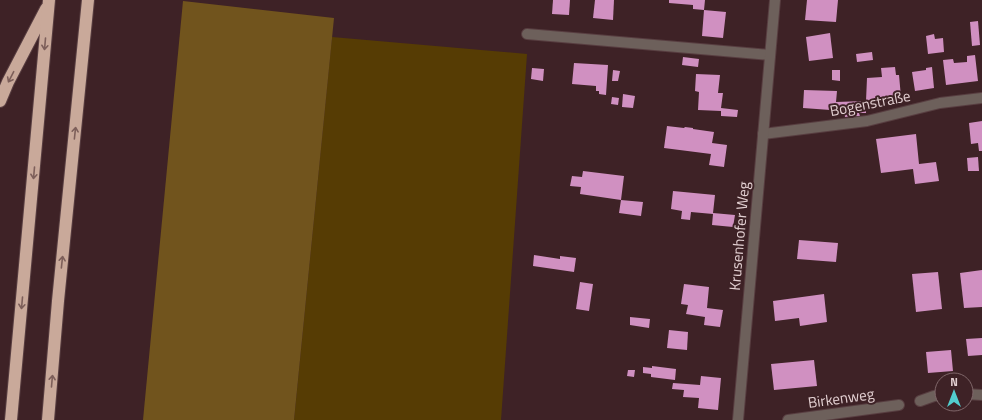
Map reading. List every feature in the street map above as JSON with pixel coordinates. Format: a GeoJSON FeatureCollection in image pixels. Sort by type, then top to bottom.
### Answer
{"type":"FeatureCollection","features":[{"type":"Feature","properties":{"kind":"highway"},"geometry":{"type":"LineString","coordinates":[[48,420],[58,301],[88,0]]}},
{"type":"Feature","properties":{"kind":"highway"},"geometry":{"type":"LineString","coordinates":[[0,101],[8,82],[49,2]]}},
{"type":"Feature","properties":{"kind":"highway"},"geometry":{"type":"LineString","coordinates":[[11,420],[49,2]]}},
{"type":"Feature","properties":{"kind":"street","name":"Krusenhofer Weg"},"geometry":{"type":"LineString","coordinates":[[738,420],[775,0]]}},
{"type":"Feature","properties":{"kind":"street"},"geometry":{"type":"LineString","coordinates":[[527,34],[770,55]]}},
{"type":"Feature","properties":{"kind":"street","name":"Bogenstraße"},"geometry":{"type":"LineString","coordinates":[[763,134],[867,121],[940,103],[982,98]]}},
{"type":"Feature","properties":{"kind":"street"},"geometry":{"type":"LineString","coordinates":[[920,401],[934,396]]}},
{"type":"Feature","properties":{"kind":"street","name":"Birkenweg"},"geometry":{"type":"LineString","coordinates":[[788,420],[899,405]]}},
{"type":"Feature","properties":{"kind":"shaded area"},"geometry":{"type":"Polygon","coordinates":[[[183,1],[334,18],[294,420],[143,420],[183,1]]]}},
{"type":"Feature","properties":{"kind":"shaded area"},"geometry":{"type":"Polygon","coordinates":[[[332,37],[527,54],[501,420],[294,420],[332,37]]]}},
{"type":"Feature","properties":{"kind":"building"},"geometry":{"type":"Polygon","coordinates":[[[553,0],[570,0],[569,15],[552,14],[553,0]]]}},
{"type":"Feature","properties":{"kind":"building"},"geometry":{"type":"Polygon","coordinates":[[[595,0],[614,0],[613,20],[593,18],[595,0]]]}},
{"type":"Feature","properties":{"kind":"building"},"geometry":{"type":"Polygon","coordinates":[[[669,0],[705,0],[704,10],[693,9],[693,5],[669,3],[669,0]]]}},
{"type":"Feature","properties":{"kind":"building"},"geometry":{"type":"Polygon","coordinates":[[[807,0],[838,0],[836,22],[805,20],[807,0]]]}},
{"type":"Feature","properties":{"kind":"building"},"geometry":{"type":"Polygon","coordinates":[[[704,10],[726,12],[723,38],[702,36],[704,10]]]}},
{"type":"Feature","properties":{"kind":"building"},"geometry":{"type":"Polygon","coordinates":[[[978,21],[980,45],[972,46],[970,22],[978,21]]]}},
{"type":"Feature","properties":{"kind":"building"},"geometry":{"type":"Polygon","coordinates":[[[830,33],[833,58],[809,61],[806,37],[830,33]]]}},
{"type":"Feature","properties":{"kind":"building"},"geometry":{"type":"Polygon","coordinates":[[[934,34],[935,39],[943,38],[944,52],[928,54],[926,36],[934,34]]]}},
{"type":"Feature","properties":{"kind":"building"},"geometry":{"type":"Polygon","coordinates":[[[872,52],[873,60],[857,62],[856,54],[872,52]]]}},
{"type":"Feature","properties":{"kind":"building"},"geometry":{"type":"Polygon","coordinates":[[[975,55],[978,81],[946,85],[943,60],[953,59],[954,63],[967,62],[967,56],[975,55]]]}},
{"type":"Feature","properties":{"kind":"building"},"geometry":{"type":"Polygon","coordinates":[[[683,57],[699,59],[698,67],[682,65],[683,57]]]}},
{"type":"Feature","properties":{"kind":"building"},"geometry":{"type":"Polygon","coordinates":[[[574,63],[608,65],[606,95],[599,94],[599,91],[596,91],[596,86],[572,84],[574,63]]]}},
{"type":"Feature","properties":{"kind":"building"},"geometry":{"type":"Polygon","coordinates":[[[895,67],[896,75],[899,75],[901,97],[883,98],[884,101],[866,103],[866,113],[859,113],[860,116],[845,117],[844,111],[803,108],[804,90],[837,91],[836,102],[866,101],[867,78],[882,77],[881,68],[895,67]]]}},
{"type":"Feature","properties":{"kind":"building"},"geometry":{"type":"Polygon","coordinates":[[[932,67],[934,88],[915,91],[912,72],[926,70],[926,68],[932,67]]]}},
{"type":"Feature","properties":{"kind":"building"},"geometry":{"type":"Polygon","coordinates":[[[532,68],[544,69],[543,81],[531,79],[532,68]]]}},
{"type":"Feature","properties":{"kind":"building"},"geometry":{"type":"Polygon","coordinates":[[[613,70],[620,71],[618,81],[612,81],[613,70]]]}},
{"type":"Feature","properties":{"kind":"building"},"geometry":{"type":"Polygon","coordinates":[[[832,70],[840,70],[840,81],[832,80],[832,70]]]}},
{"type":"Feature","properties":{"kind":"building"},"geometry":{"type":"Polygon","coordinates":[[[696,74],[720,75],[718,93],[723,93],[721,108],[738,110],[737,117],[721,116],[721,111],[698,110],[699,92],[695,91],[696,74]]]}},
{"type":"Feature","properties":{"kind":"building"},"geometry":{"type":"Polygon","coordinates":[[[623,94],[635,96],[633,108],[622,107],[623,94]]]}},
{"type":"Feature","properties":{"kind":"building"},"geometry":{"type":"Polygon","coordinates":[[[612,97],[619,98],[618,105],[611,104],[612,97]]]}},
{"type":"Feature","properties":{"kind":"building"},"geometry":{"type":"Polygon","coordinates":[[[982,121],[982,151],[979,151],[978,143],[971,144],[969,123],[982,121]]]}},
{"type":"Feature","properties":{"kind":"building"},"geometry":{"type":"Polygon","coordinates":[[[667,126],[693,128],[714,132],[712,143],[727,145],[724,167],[709,165],[711,154],[664,148],[667,126]]]}},
{"type":"Feature","properties":{"kind":"building"},"geometry":{"type":"Polygon","coordinates":[[[916,134],[919,164],[936,162],[939,181],[915,184],[913,169],[881,173],[876,139],[916,134]]]}},
{"type":"Feature","properties":{"kind":"building"},"geometry":{"type":"Polygon","coordinates":[[[978,157],[979,171],[968,171],[967,158],[978,157]]]}},
{"type":"Feature","properties":{"kind":"building"},"geometry":{"type":"Polygon","coordinates":[[[583,171],[624,176],[621,200],[580,194],[581,187],[570,186],[572,176],[582,177],[583,171]]]}},
{"type":"Feature","properties":{"kind":"building"},"geometry":{"type":"Polygon","coordinates":[[[673,191],[715,195],[713,213],[735,215],[733,227],[712,225],[713,214],[691,212],[690,220],[681,219],[682,211],[671,209],[673,191]]]}},
{"type":"Feature","properties":{"kind":"building"},"geometry":{"type":"Polygon","coordinates":[[[621,200],[643,202],[641,216],[619,213],[621,200]]]}},
{"type":"Feature","properties":{"kind":"building"},"geometry":{"type":"Polygon","coordinates":[[[799,240],[838,243],[836,262],[797,259],[799,240]]]}},
{"type":"Feature","properties":{"kind":"building"},"geometry":{"type":"Polygon","coordinates":[[[534,255],[560,259],[560,256],[576,258],[574,272],[533,266],[534,255]]]}},
{"type":"Feature","properties":{"kind":"building"},"geometry":{"type":"Polygon","coordinates":[[[982,270],[982,307],[964,308],[960,273],[982,270]]]}},
{"type":"Feature","properties":{"kind":"building"},"geometry":{"type":"Polygon","coordinates":[[[938,272],[942,309],[916,312],[912,274],[938,272]]]}},
{"type":"Feature","properties":{"kind":"building"},"geometry":{"type":"Polygon","coordinates":[[[580,282],[593,284],[589,311],[576,309],[580,282]]]}},
{"type":"Feature","properties":{"kind":"building"},"geometry":{"type":"Polygon","coordinates":[[[684,284],[709,287],[707,308],[723,310],[720,327],[704,325],[705,317],[686,314],[688,305],[681,304],[684,284]]]}},
{"type":"Feature","properties":{"kind":"building"},"geometry":{"type":"Polygon","coordinates":[[[824,294],[827,322],[800,326],[799,318],[775,321],[773,301],[824,294]]]}},
{"type":"Feature","properties":{"kind":"building"},"geometry":{"type":"Polygon","coordinates":[[[630,317],[650,319],[649,328],[630,325],[630,317]]]}},
{"type":"Feature","properties":{"kind":"building"},"geometry":{"type":"Polygon","coordinates":[[[669,330],[688,332],[687,350],[667,348],[669,330]]]}},
{"type":"Feature","properties":{"kind":"building"},"geometry":{"type":"Polygon","coordinates":[[[982,338],[982,355],[968,356],[966,339],[982,338]]]}},
{"type":"Feature","properties":{"kind":"building"},"geometry":{"type":"Polygon","coordinates":[[[951,350],[953,371],[928,373],[926,352],[951,350]]]}},
{"type":"Feature","properties":{"kind":"building"},"geometry":{"type":"Polygon","coordinates":[[[814,360],[817,386],[774,390],[771,364],[814,360]]]}},
{"type":"Feature","properties":{"kind":"building"},"geometry":{"type":"Polygon","coordinates":[[[652,366],[676,369],[675,380],[651,377],[651,374],[643,373],[643,367],[652,368],[652,366]]]}},
{"type":"Feature","properties":{"kind":"building"},"geometry":{"type":"Polygon","coordinates":[[[628,370],[635,370],[634,377],[627,376],[628,370]]]}},
{"type":"Feature","properties":{"kind":"building"},"geometry":{"type":"Polygon","coordinates":[[[701,376],[721,378],[718,410],[698,408],[699,398],[683,397],[684,390],[672,389],[673,383],[700,385],[701,376]]]}}]}
